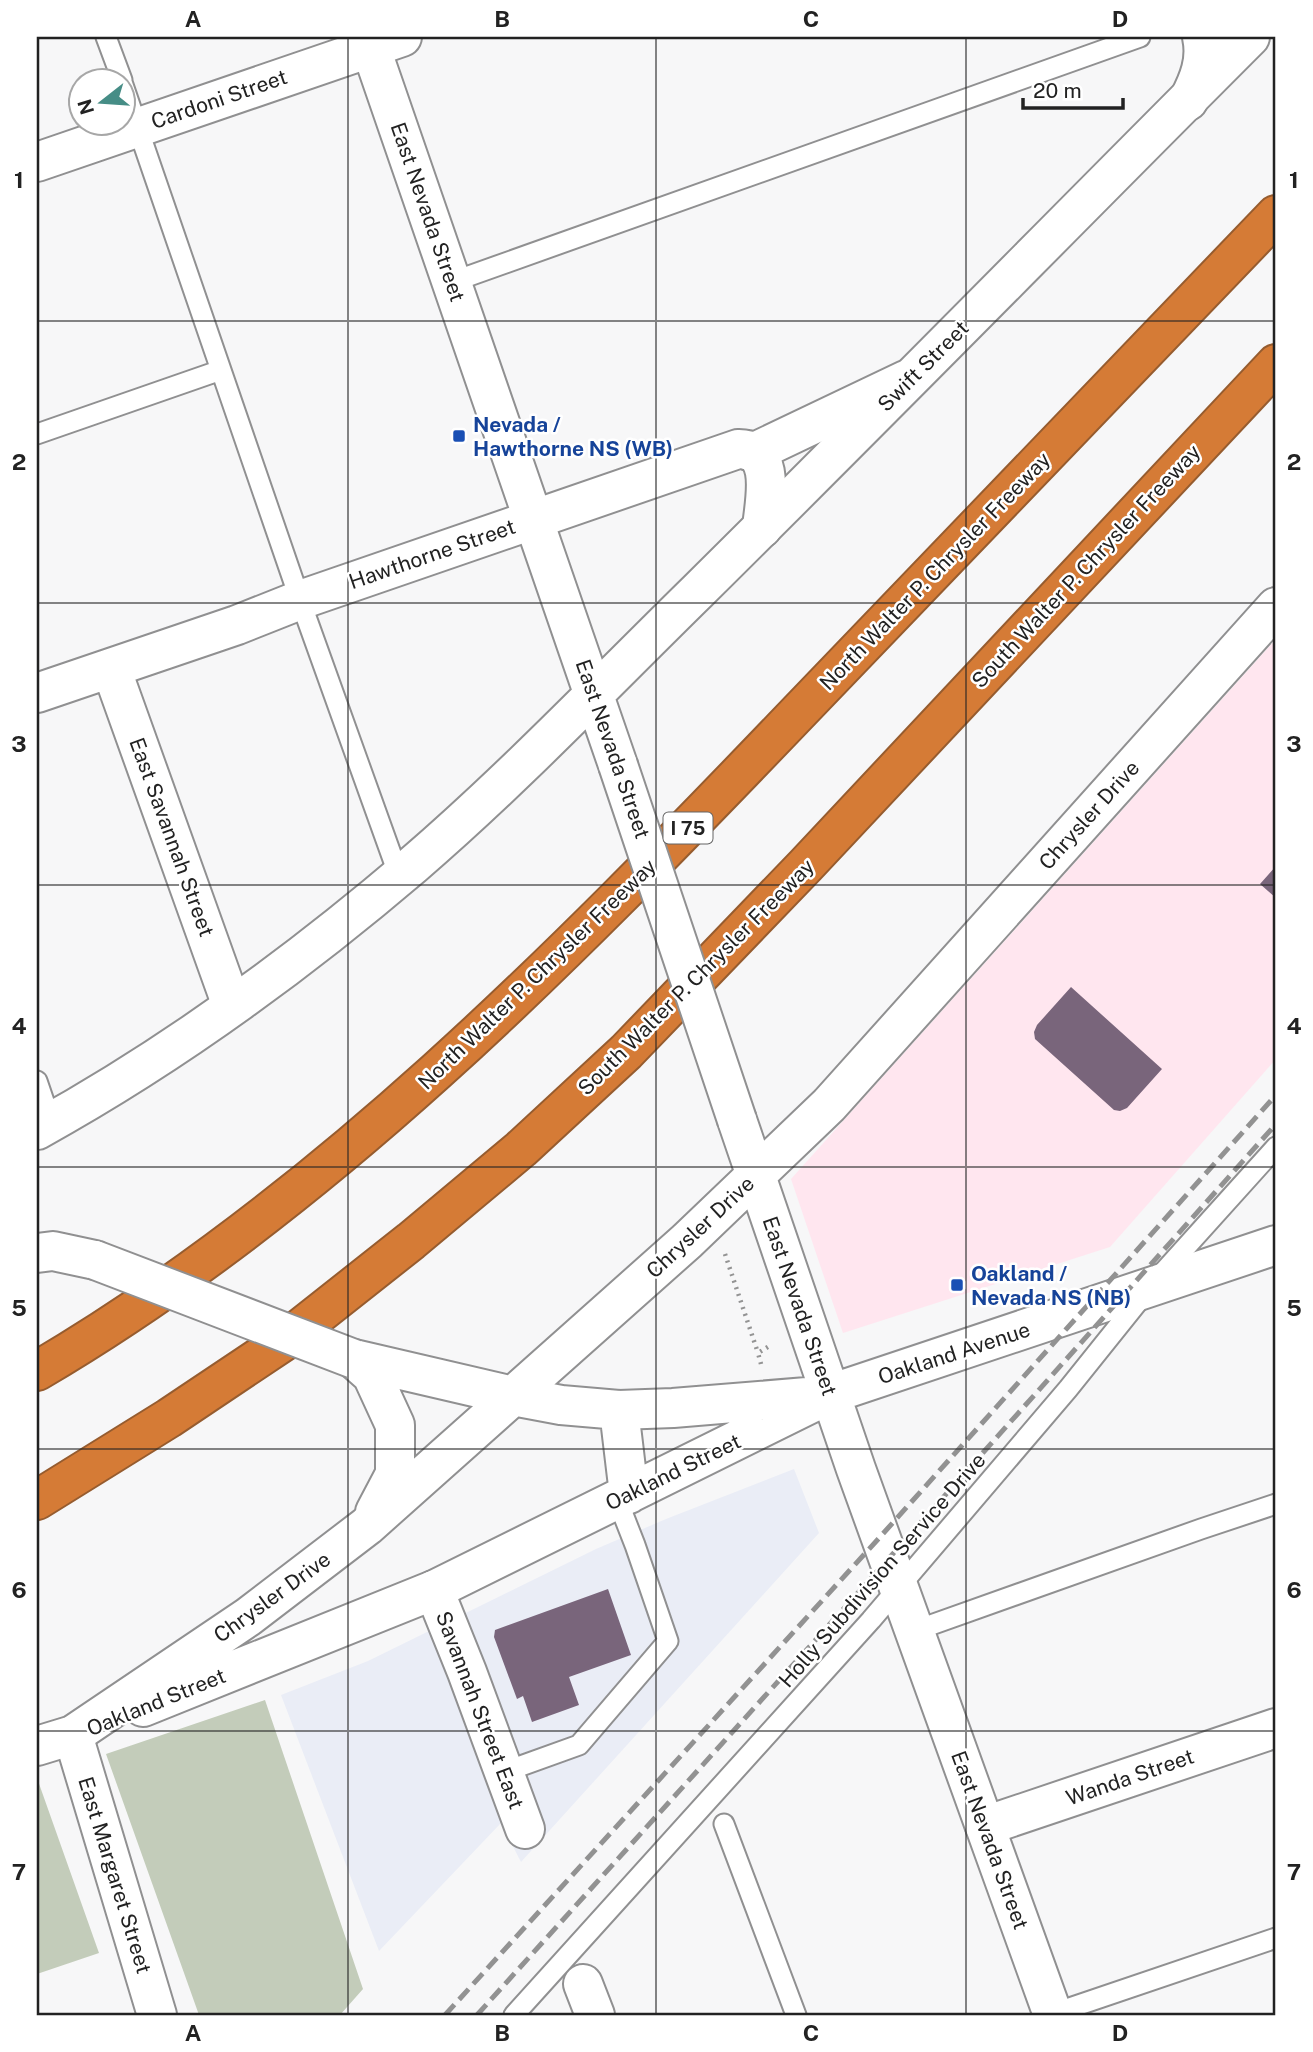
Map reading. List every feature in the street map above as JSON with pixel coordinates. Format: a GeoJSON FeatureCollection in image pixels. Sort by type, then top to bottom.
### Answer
{"type":"FeatureCollection","features":[{"type":"Feature","properties":{"kind":"highway","name":"North Walter P. Chrysler Freeway"},"geometry":{"type":"LineString","coordinates":[[37,1371],[186,1274],[273,1209],[417,1088],[528,986],[676,841],[1276,215]]}},
{"type":"Feature","properties":{"kind":"highway","name":"South Walter P. Chrysler Freeway"},"geometry":{"type":"LineString","coordinates":[[37,1500],[169,1418],[287,1339],[411,1241],[531,1140],[626,1052],[806,865],[1276,364]]}},
{"type":"Feature","properties":{"kind":"street","name":"East Nevada Street"},"geometry":{"type":"LineString","coordinates":[[380,40],[452,282],[594,693],[830,1394],[1052,2014]]}},
{"type":"Feature","properties":{"kind":"street","name":"Cardoni Street"},"geometry":{"type":"LineString","coordinates":[[37,162],[380,40]]}},
{"type":"Feature","properties":{"kind":"street","name":"Swift Street"},"geometry":{"type":"LineString","coordinates":[[594,693],[1188,100],[1223,42]]}},
{"type":"Feature","properties":{"kind":"street","name":"Hawthorne Street"},"geometry":{"type":"LineString","coordinates":[[37,693],[738,449],[757,451],[909,379]]}},
{"type":"Feature","properties":{"kind":"street"},"geometry":{"type":"LineString","coordinates":[[749,451],[758,455],[764,464],[762,528]]}},
{"type":"Feature","properties":{"kind":"street","name":"Chrysler Drive"},"geometry":{"type":"LineString","coordinates":[[37,1746],[73,1735],[248,1617],[367,1527],[687,1241],[829,1105],[1276,607]]}},
{"type":"Feature","properties":{"kind":"street","name":"East Savannah Street"},"geometry":{"type":"LineString","coordinates":[[111,668],[233,1006]]}},
{"type":"Feature","properties":{"kind":"street"},"geometry":{"type":"LineString","coordinates":[[44,1126],[143,1066],[233,1006],[333,930],[495,791],[594,693]]}},
{"type":"Feature","properties":{"kind":"street","name":"Oakland Avenue"},"geometry":{"type":"LineString","coordinates":[[830,1394],[1276,1245]]}},
{"type":"Feature","properties":{"kind":"street","name":"Oakland Street"},"geometry":{"type":"LineString","coordinates":[[37,1253],[53,1251],[94,1260],[354,1359],[561,1405],[618,1410],[673,1408],[830,1394]]}},
{"type":"Feature","properties":{"kind":"street"},"geometry":{"type":"LineString","coordinates":[[354,1359],[372,1375],[395,1425],[394,1474],[367,1527]]}},
{"type":"Feature","properties":{"kind":"street","name":"Oakland Street"},"geometry":{"type":"LineString","coordinates":[[73,1735],[434,1590],[830,1394]]}},
{"type":"Feature","properties":{"kind":"street"},"geometry":{"type":"LineString","coordinates":[[618,1410],[623,1496]]}},
{"type":"Feature","properties":{"kind":"street","name":"Savannah Street East"},"geometry":{"type":"LineString","coordinates":[[434,1590],[525,1829]]}},
{"type":"Feature","properties":{"kind":"street","name":"Wanda Street"},"geometry":{"type":"LineString","coordinates":[[985,1826],[1276,1728]]}},
{"type":"Feature","properties":{"kind":"street","name":"East Margaret Street"},"geometry":{"type":"LineString","coordinates":[[73,1735],[157,2015]]}},
{"type":"Feature","properties":{"kind":"lane"},"geometry":{"type":"LineString","coordinates":[[106,37],[117,66]]}},
{"type":"Feature","properties":{"kind":"lane"},"geometry":{"type":"LineString","coordinates":[[452,282],[1140,37]]}},
{"type":"Feature","properties":{"kind":"lane"},"geometry":{"type":"LineString","coordinates":[[136,121],[300,600],[399,876]]}},
{"type":"Feature","properties":{"kind":"lane"},"geometry":{"type":"LineString","coordinates":[[37,434],[221,370]]}},
{"type":"Feature","properties":{"kind":"lane"},"geometry":{"type":"LineString","coordinates":[[37,1082],[44,1126]]}},
{"type":"Feature","properties":{"kind":"lane","name":"Holly Subdivision Service Drive"},"geometry":{"type":"LineString","coordinates":[[514,2015],[862,1630],[1068,1389],[1149,1288],[1276,1147]]}},
{"type":"Feature","properties":{"kind":"lane"},"geometry":{"type":"LineString","coordinates":[[504,1772],[579,1745],[668,1641],[635,1545],[623,1496]]}},
{"type":"Feature","properties":{"kind":"lane"},"geometry":{"type":"LineString","coordinates":[[914,1631],[1276,1504]]}},
{"type":"Feature","properties":{"kind":"lane"},"geometry":{"type":"LineString","coordinates":[[724,1824],[796,2015]]}},
{"type":"Feature","properties":{"kind":"lane"},"geometry":{"type":"LineString","coordinates":[[1052,2014],[1276,1938]]}},
{"type":"Feature","properties":{"kind":"path"},"geometry":{"type":"LineString","coordinates":[[724,1251],[762,1366]]}},
{"type":"Feature","properties":{"kind":"path"},"geometry":{"type":"LineString","coordinates":[[758,1353],[771,1345]]}},
{"type":"Feature","properties":{"kind":"shaded area"},"geometry":{"type":"Polygon","coordinates":[[[1276,639],[1276,1059],[1110,1247],[843,1333],[791,1179],[1276,639]]]}},
{"type":"Feature","properties":{"kind":"shaded area"},"geometry":{"type":"Polygon","coordinates":[[[794,1469],[819,1533],[521,1862],[501,1823],[379,1951],[281,1695],[368,1661],[596,1549],[794,1469]]]}},
{"type":"Feature","properties":{"kind":"green space"},"geometry":{"type":"Polygon","coordinates":[[[265,1700],[363,1989],[340,2015],[199,2015],[106,1754],[265,1700]]]}},
{"type":"Feature","properties":{"kind":"green space"},"geometry":{"type":"Polygon","coordinates":[[[37,1778],[99,1953],[37,1974],[37,1778]]]}},
{"type":"Feature","properties":{"kind":"building"},"geometry":{"type":"Polygon","coordinates":[[[1276,866],[1276,898],[1260,884],[1276,866]]]}},
{"type":"Feature","properties":{"kind":"building"},"geometry":{"type":"Polygon","coordinates":[[[1071,987],[1162,1069],[1127,1108],[1120,1111],[1114,1110],[1035,1039],[1037,1025],[1071,987]]]}},
{"type":"Feature","properties":{"kind":"building"},"geometry":{"type":"Polygon","coordinates":[[[608,1589],[631,1655],[569,1677],[579,1705],[532,1722],[523,1696],[517,1699],[494,1637],[495,1630],[608,1589]]]}},
{"type":"Feature","properties":{"kind":"railway"},"geometry":{"type":"LineString","coordinates":[[445,2015],[880,1537],[1276,1095]]}},
{"type":"Feature","properties":{"kind":"railway"},"geometry":{"type":"LineString","coordinates":[[477,2015],[1276,1124]]}},
{"type":"Feature","properties":{"kind":"place","name":"Nevada / Hawthorne NS (WB)"},"geometry":{"type":"Point","coordinates":[459,436]}},
{"type":"Feature","properties":{"kind":"place","name":"Oakland / Nevada NS (NB)"},"geometry":{"type":"Point","coordinates":[957,1285]}}]}
